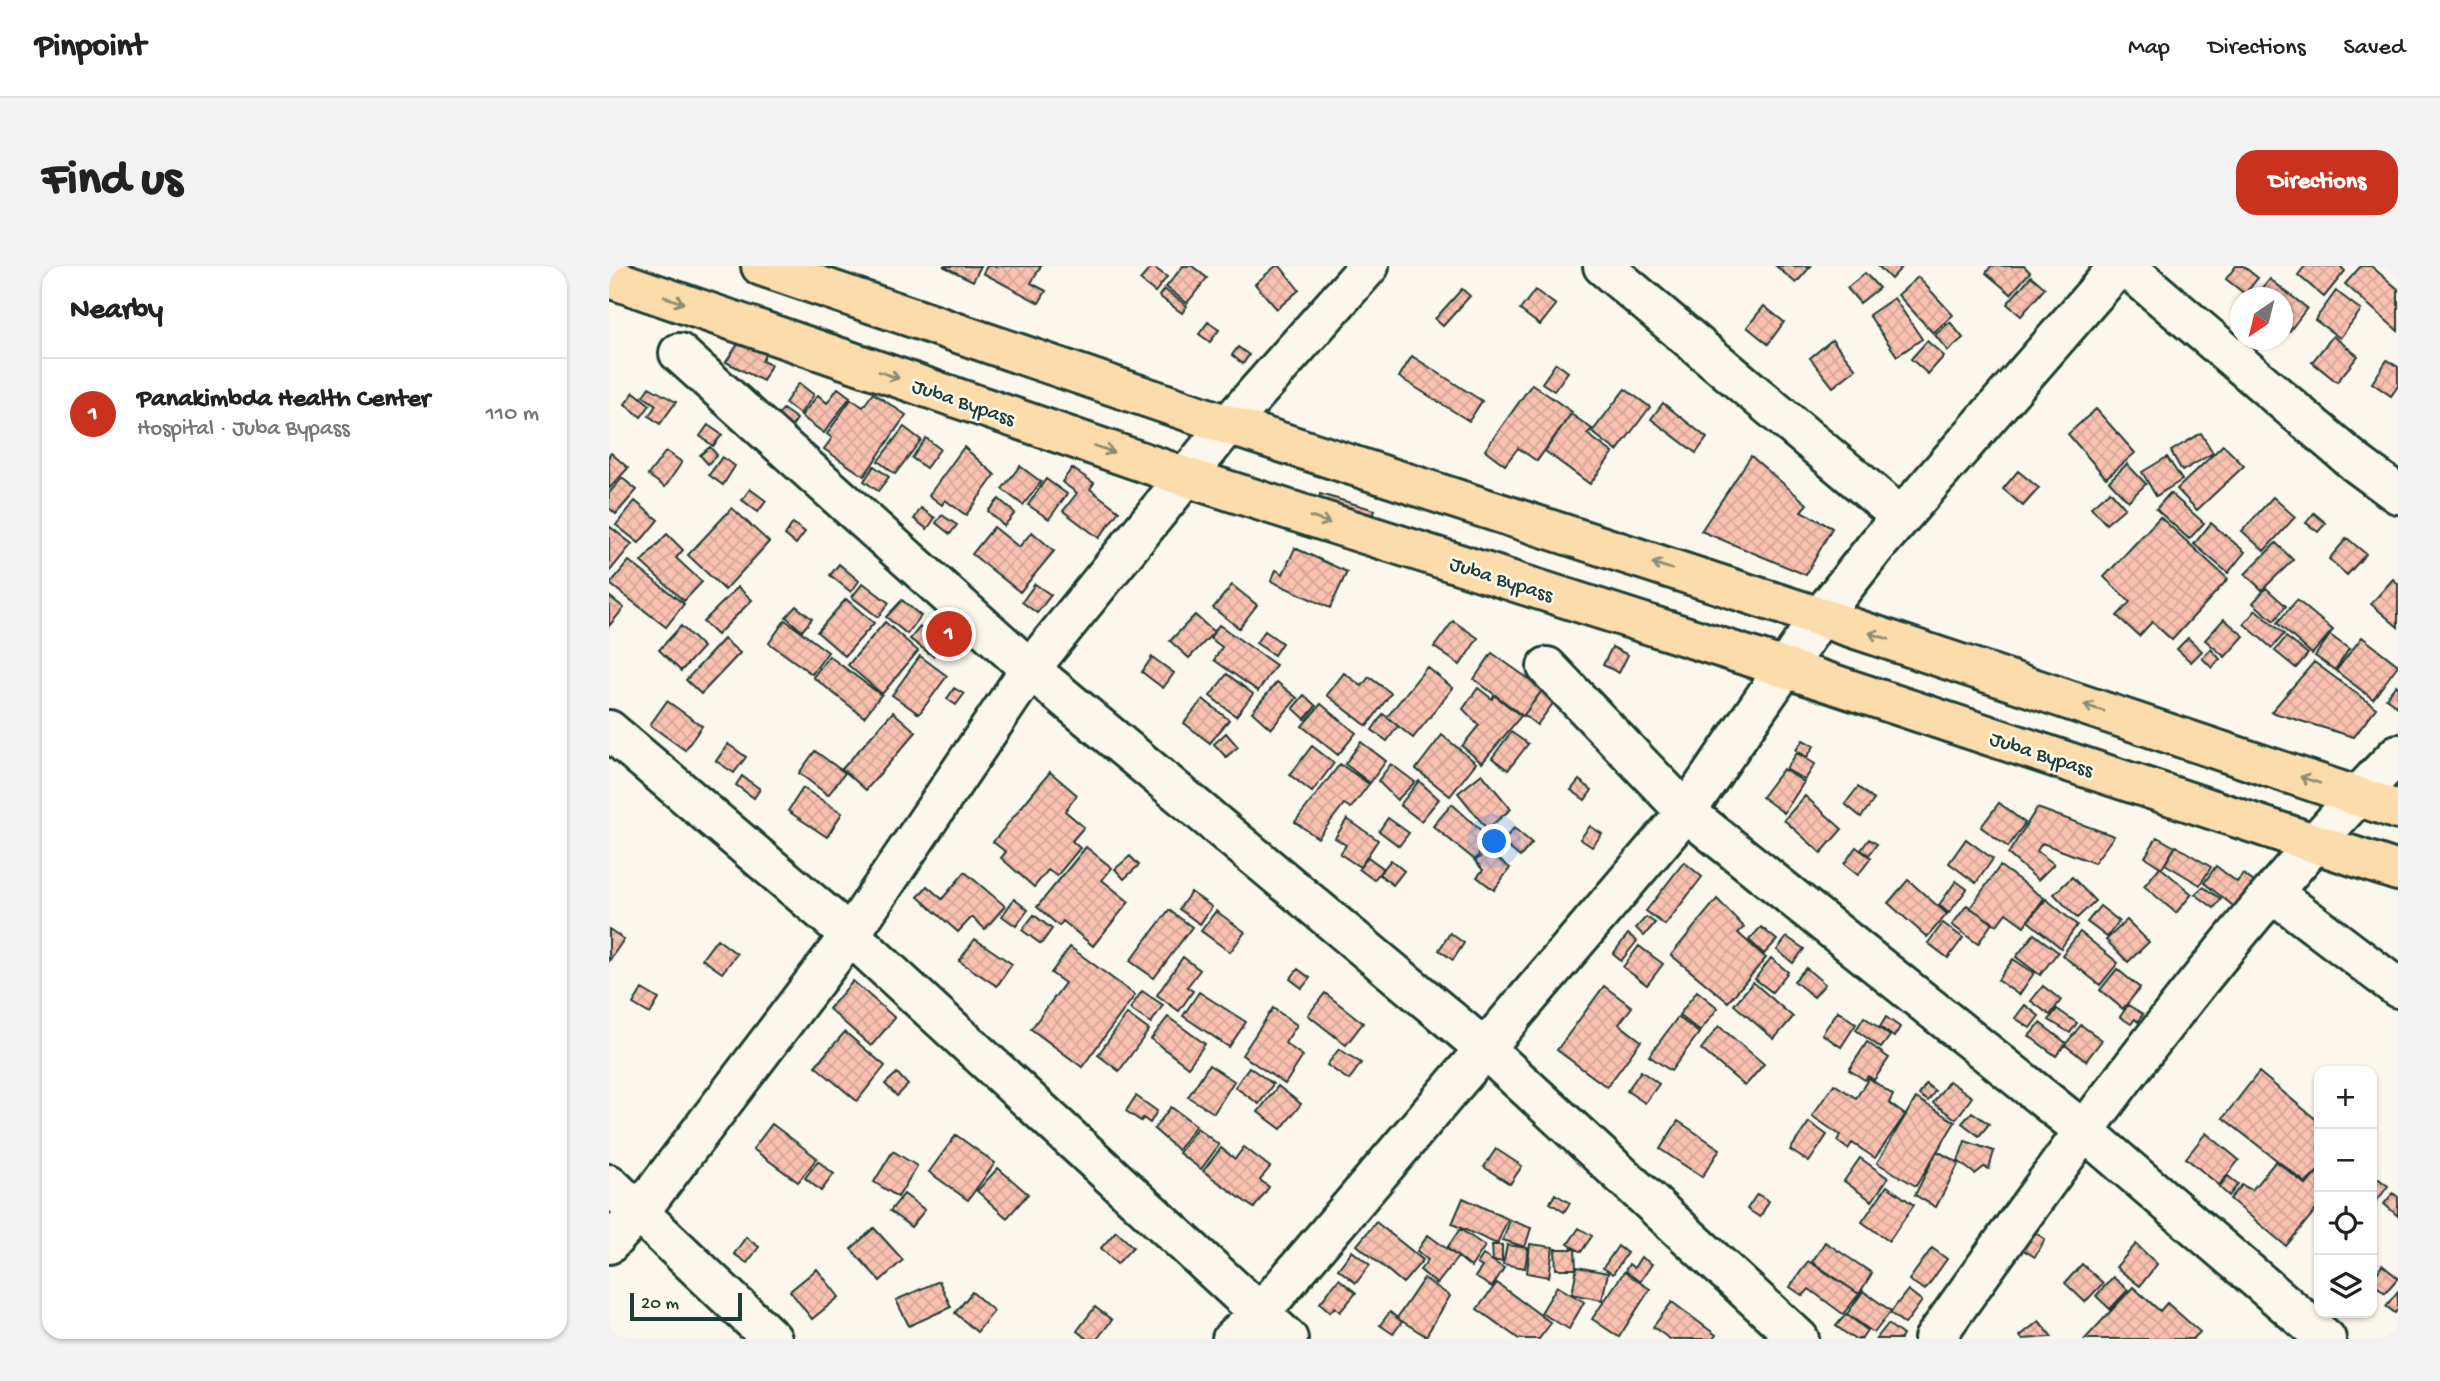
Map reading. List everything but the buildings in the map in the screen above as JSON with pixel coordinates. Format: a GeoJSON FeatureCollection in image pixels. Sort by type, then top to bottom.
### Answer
{"type":"FeatureCollection","features":[{"type":"Feature","properties":{"kind":"main road"},"geometry":{"type":"LineString","coordinates":[[761,266],[1228,425],[1820,617],[2398,810]]}},
{"type":"Feature","properties":{"kind":"main road","name":"Juba Bypass"},"geometry":{"type":"LineString","coordinates":[[609,278],[1186,477],[1785,668],[2398,871]]}},
{"type":"Feature","properties":{"kind":"street"},"geometry":{"type":"LineString","coordinates":[[609,1244],[640,1211],[850,935],[1030,669],[1228,425],[1369,266]]}},
{"type":"Feature","properties":{"kind":"street"},"geometry":{"type":"LineString","coordinates":[[1603,266],[1901,517]]}},
{"type":"Feature","properties":{"kind":"street"},"geometry":{"type":"LineString","coordinates":[[1232,1339],[1261,1312],[1686,812],[1820,617],[1901,517],[2119,266]]}},
{"type":"Feature","properties":{"kind":"street"},"geometry":{"type":"LineString","coordinates":[[2125,266],[2356,463],[2398,494]]}},
{"type":"Feature","properties":{"kind":"street"},"geometry":{"type":"LineString","coordinates":[[679,353],[1030,669],[1484,1048],[1798,1339]]}},
{"type":"Feature","properties":{"kind":"street"},"geometry":{"type":"LineString","coordinates":[[1547,667],[1686,812],[2083,1130],[2326,1339]]}},
{"type":"Feature","properties":{"kind":"street"},"geometry":{"type":"LineString","coordinates":[[609,730],[850,935],[1288,1339]]}},
{"type":"Feature","properties":{"kind":"street"},"geometry":{"type":"LineString","coordinates":[[1934,1339],[2083,1130],[2273,892],[2357,796],[2398,754]]}},
{"type":"Feature","properties":{"kind":"street"},"geometry":{"type":"LineString","coordinates":[[2273,892],[2398,988]]}},
{"type":"Feature","properties":{"kind":"street"},"geometry":{"type":"LineString","coordinates":[[609,1184],[772,1339]]}},
{"type":"Feature","properties":{"kind":"place","name":"Panakimbda Health Center"},"geometry":{"type":"Point","coordinates":[949,634]}}]}
